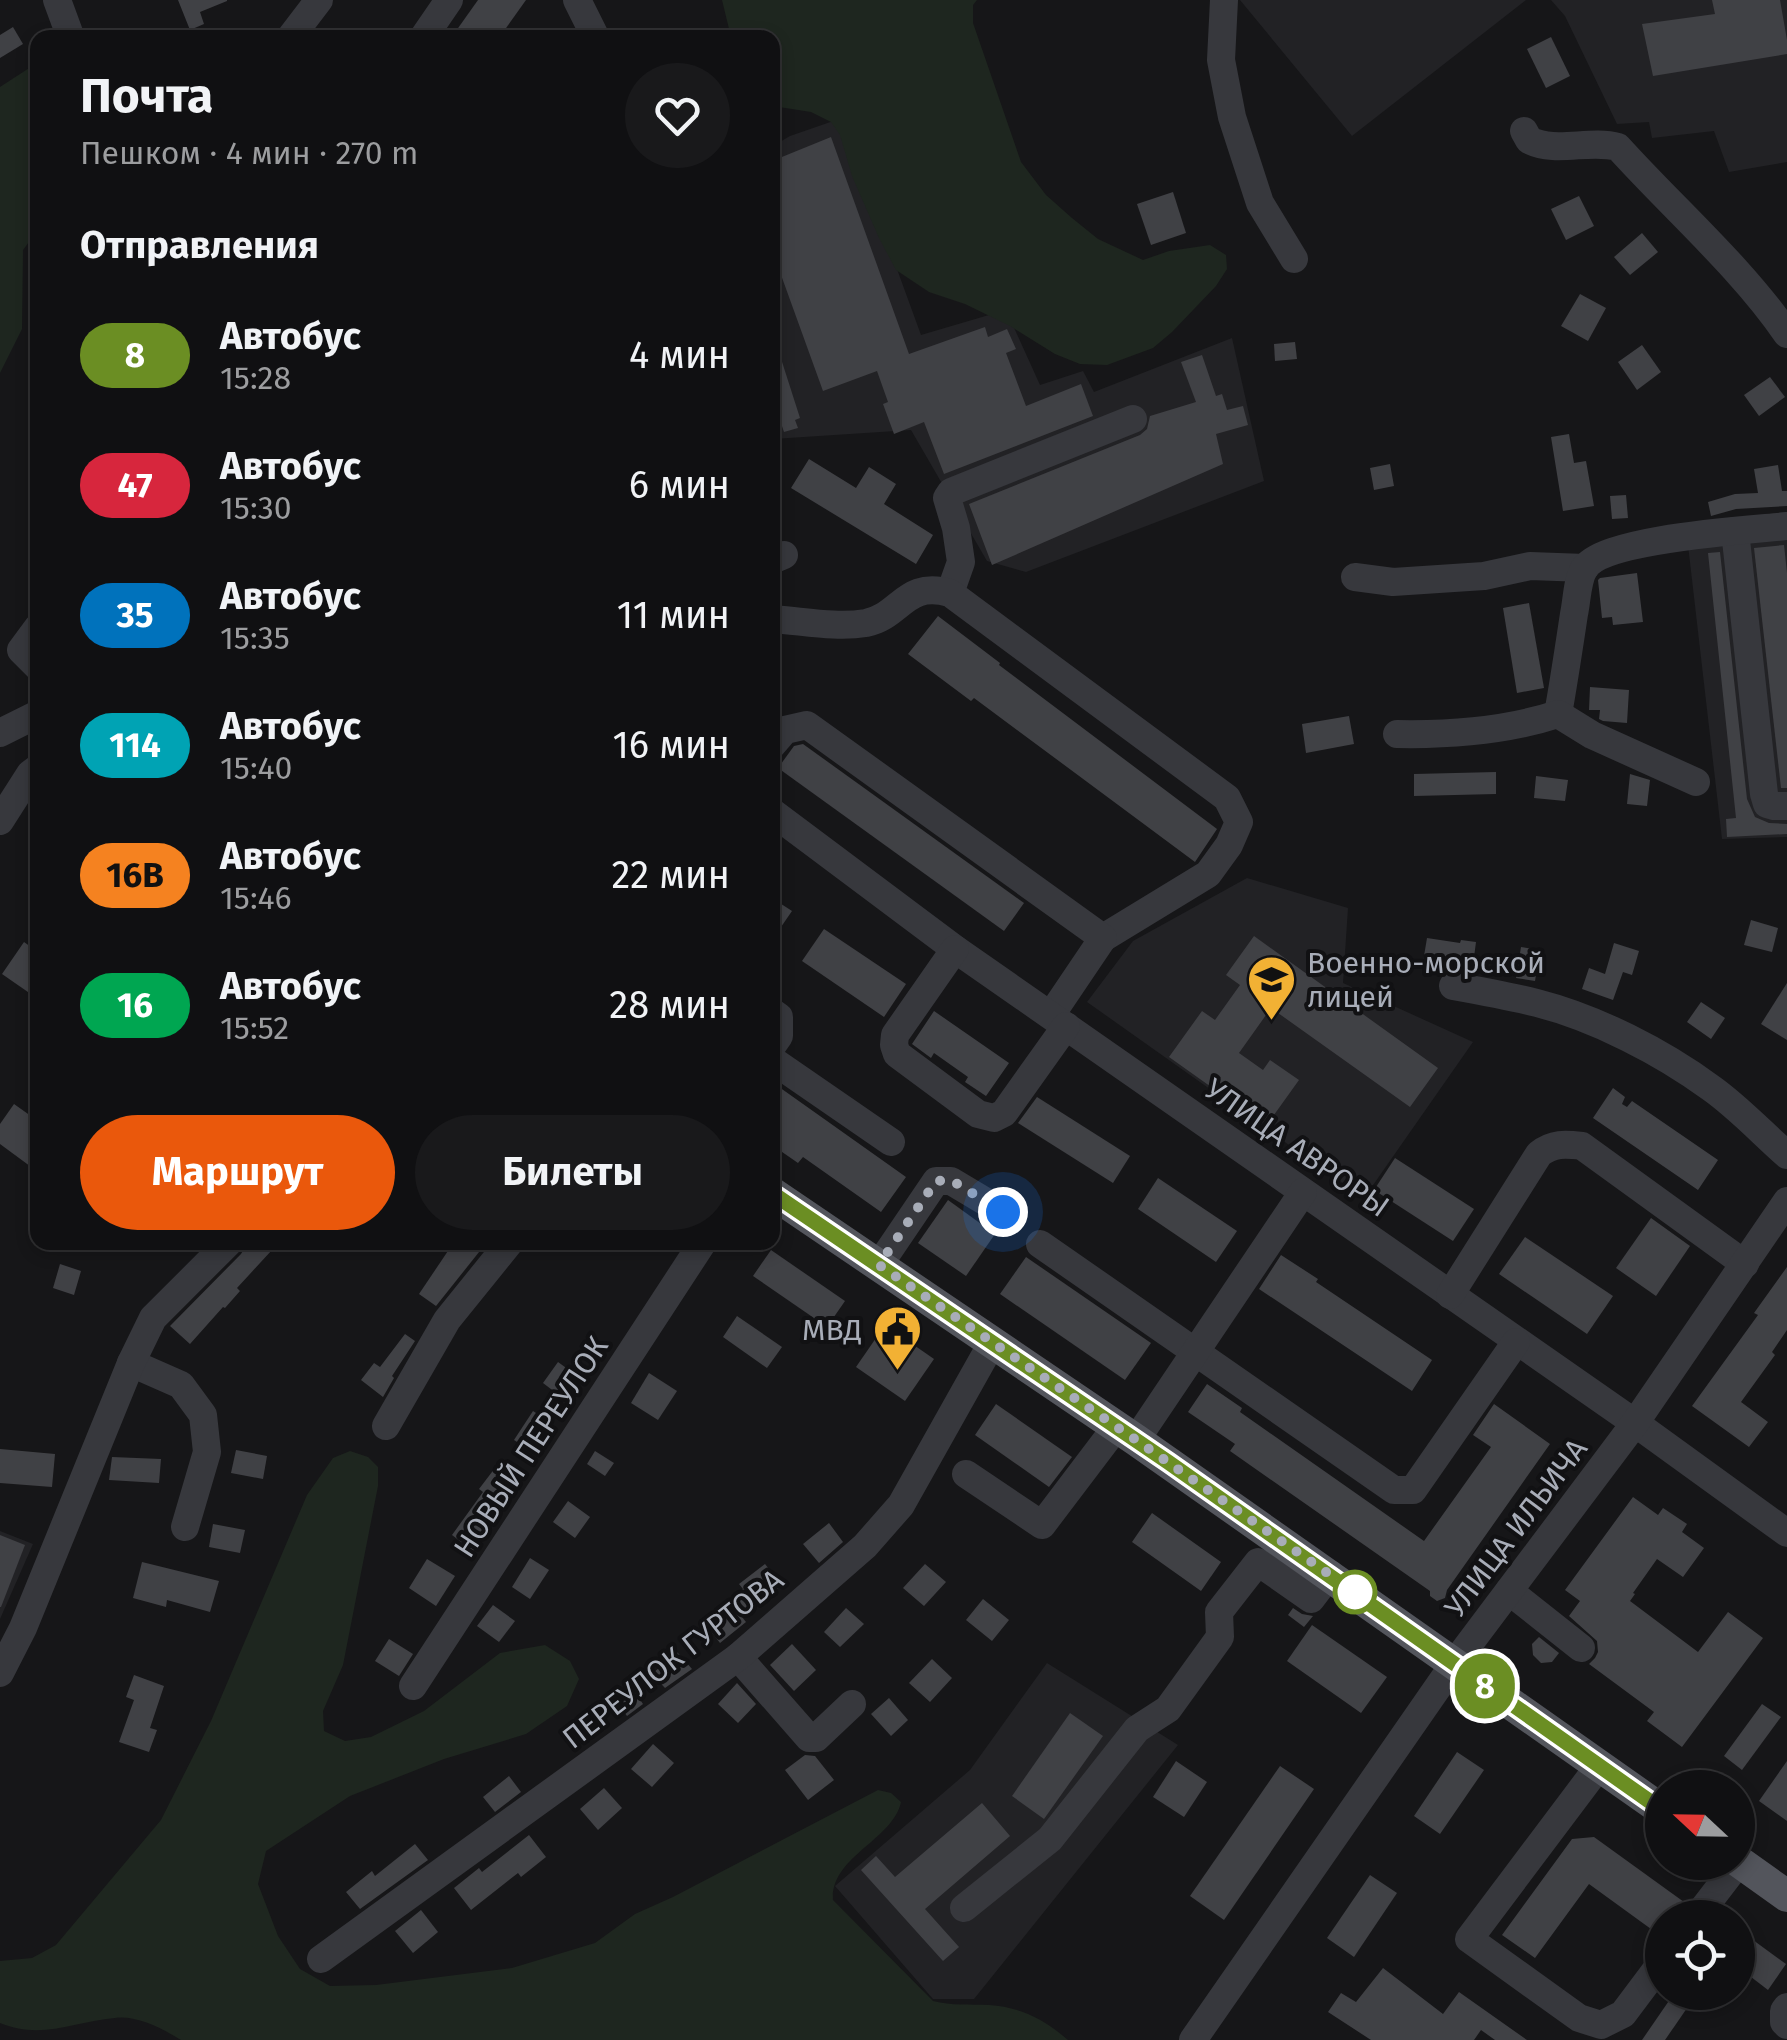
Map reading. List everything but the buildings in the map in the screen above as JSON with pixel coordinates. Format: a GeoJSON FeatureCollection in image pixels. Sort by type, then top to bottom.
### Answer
{"type":"FeatureCollection","features":[{"type":"Feature","properties":{"kind":"main road"},"geometry":{"type":"LineString","coordinates":[[780,1198],[1330,1574],[1645,1798]]}},
{"type":"Feature","properties":{"kind":"main road"},"geometry":{"type":"LineString","coordinates":[[1755,1873],[1787,1896]]}},
{"type":"Feature","properties":{"kind":"street"},"geometry":{"type":"LineString","coordinates":[[56,0],[68,30]]}},
{"type":"Feature","properties":{"kind":"street"},"geometry":{"type":"LineString","coordinates":[[296,30],[319,0]]}},
{"type":"Feature","properties":{"kind":"street"},"geometry":{"type":"LineString","coordinates":[[429,30],[450,0]]}},
{"type":"Feature","properties":{"kind":"street"},"geometry":{"type":"LineString","coordinates":[[578,0],[592,30]]}},
{"type":"Feature","properties":{"kind":"street"},"geometry":{"type":"LineString","coordinates":[[1224,0],[1221,60],[1232,117],[1260,203],[1294,259]]}},
{"type":"Feature","properties":{"kind":"street"},"geometry":{"type":"LineString","coordinates":[[1524,131],[1529,140],[1543,146],[1618,147],[1735,270],[1787,334]]}},
{"type":"Feature","properties":{"kind":"street"},"geometry":{"type":"LineString","coordinates":[[950,592],[961,562],[950,492],[1133,419]]}},
{"type":"Feature","properties":{"kind":"street"},"geometry":{"type":"LineString","coordinates":[[1558,714],[1584,568],[1595,559],[1634,546],[1680,536],[1787,526]]}},
{"type":"Feature","properties":{"kind":"street"},"geometry":{"type":"LineString","coordinates":[[1735,531],[1764,794],[1767,804],[1787,806]]}},
{"type":"Feature","properties":{"kind":"street"},"geometry":{"type":"LineString","coordinates":[[1355,576],[1393,582],[1484,576],[1530,566],[1584,568]]}},
{"type":"Feature","properties":{"kind":"street"},"geometry":{"type":"LineString","coordinates":[[780,620],[870,622],[915,593],[934,588],[950,592],[1227,798],[1239,822],[1230,846],[1208,874],[1103,938],[1004,1113],[994,1118],[978,1114],[897,1054],[894,1044],[896,1035],[955,949]]}},
{"type":"Feature","properties":{"kind":"street"},"geometry":{"type":"LineString","coordinates":[[30,638],[21,650],[30,659]]}},
{"type":"Feature","properties":{"kind":"street"},"geometry":{"type":"LineString","coordinates":[[1396,734],[1483,730],[1558,714]]}},
{"type":"Feature","properties":{"kind":"street"},"geometry":{"type":"LineString","coordinates":[[1558,714],[1592,735],[1696,782]]}},
{"type":"Feature","properties":{"kind":"street"},"geometry":{"type":"LineString","coordinates":[[0,733],[30,718]]}},
{"type":"Feature","properties":{"kind":"street"},"geometry":{"type":"LineString","coordinates":[[780,736],[785,730],[806,724],[1103,938]]}},
{"type":"Feature","properties":{"kind":"street"},"geometry":{"type":"LineString","coordinates":[[0,821],[30,774]]}},
{"type":"Feature","properties":{"kind":"street","name":"УЛИЦА АВРОРЫ"},"geometry":{"type":"LineString","coordinates":[[780,818],[955,949],[1787,1533]]}},
{"type":"Feature","properties":{"kind":"street"},"geometry":{"type":"LineString","coordinates":[[1453,986],[1539,1004],[1625,1038],[1674,1063],[1714,1090],[1787,1156]]}},
{"type":"Feature","properties":{"kind":"street"},"geometry":{"type":"LineString","coordinates":[[780,1065],[892,1142]]}},
{"type":"Feature","properties":{"kind":"street"},"geometry":{"type":"LineString","coordinates":[[1450,1295],[1539,1154],[1549,1146],[1565,1144],[1582,1146],[1745,1264]]}},
{"type":"Feature","properties":{"kind":"street"},"geometry":{"type":"LineString","coordinates":[[879,1265],[936,1181],[951,1180],[1003,1212]]}},
{"type":"Feature","properties":{"kind":"street"},"geometry":{"type":"LineString","coordinates":[[966,1474],[1042,1525],[1194,1351],[1304,1192]]}},
{"type":"Feature","properties":{"kind":"street","name":"УЛИЦА ИЛЬИЧА"},"geometry":{"type":"LineString","coordinates":[[1193,2040],[1454,1664],[1635,1424],[1787,1201]]}},
{"type":"Feature","properties":{"kind":"street"},"geometry":{"type":"LineString","coordinates":[[1040,1244],[1394,1490],[1413,1490],[1516,1342]]}},
{"type":"Feature","properties":{"kind":"street"},"geometry":{"type":"LineString","coordinates":[[0,1673],[153,1318],[221,1250]]}},
{"type":"Feature","properties":{"kind":"street"},"geometry":{"type":"LineString","coordinates":[[386,1426],[447,1320],[504,1250]]}},
{"type":"Feature","properties":{"kind":"street","name":"НОВЫЙ ПЕРЕУЛОК"},"geometry":{"type":"LineString","coordinates":[[413,1686],[698,1250]]}},
{"type":"Feature","properties":{"kind":"street","name":"ПЕРЕУЛОК ГУРТОВА"},"geometry":{"type":"LineString","coordinates":[[321,1959],[738,1657],[865,1546],[902,1505],[992,1343]]}},
{"type":"Feature","properties":{"kind":"street"},"geometry":{"type":"LineString","coordinates":[[131,1363],[181,1385],[202,1415],[207,1452],[184,1527]]}},
{"type":"Feature","properties":{"kind":"street"},"geometry":{"type":"LineString","coordinates":[[964,1908],[1050,1838],[1137,1728],[1168,1709],[1220,1637],[1220,1612],[1258,1562],[1310,1599],[1330,1574]]}},
{"type":"Feature","properties":{"kind":"street"},"geometry":{"type":"LineString","coordinates":[[1509,1591],[1581,1648]]}},
{"type":"Feature","properties":{"kind":"street"},"geometry":{"type":"LineString","coordinates":[[738,1657],[810,1738],[816,1738],[852,1704]]}},
{"type":"Feature","properties":{"kind":"street"},"geometry":{"type":"LineString","coordinates":[[1599,1766],[1469,1939],[1579,2018],[1601,2025],[1623,2014],[1645,1985]]}},
{"type":"Feature","properties":{"kind":"street"},"geometry":{"type":"LineString","coordinates":[[1787,2007],[1782,2017],[1787,2025]]}},
{"type":"Feature","properties":{"kind":"shaded area"},"geometry":{"type":"Polygon","coordinates":[[[722,0],[977,0],[973,5],[973,23],[1021,162],[1046,195],[1098,239],[1143,260],[1169,251],[1210,245],[1226,255],[1227,269],[1216,286],[1153,348],[1107,365],[1080,364],[1055,354],[1010,326],[929,292],[896,270],[852,176],[840,135],[831,122],[811,112],[780,107],[780,30],[729,30],[722,0]]]}},
{"type":"Feature","properties":{"kind":"shaded area"},"geometry":{"type":"Polygon","coordinates":[[[1240,0],[1526,0],[1352,136],[1240,0]]]}},
{"type":"Feature","properties":{"kind":"shaded area"},"geometry":{"type":"Polygon","coordinates":[[[1551,0],[1787,0],[1787,162],[1729,172],[1714,131],[1652,138],[1649,122],[1617,124],[1565,16],[1551,0]]]}},
{"type":"Feature","properties":{"kind":"shaded area"},"geometry":{"type":"Polygon","coordinates":[[[30,68],[30,240],[23,250],[22,329],[0,373],[0,87],[30,68]]]}},
{"type":"Feature","properties":{"kind":"shaded area"},"geometry":{"type":"Polygon","coordinates":[[[842,118],[921,335],[1006,310],[1040,385],[1083,371],[1094,392],[1232,338],[1264,481],[1026,572],[987,561],[911,430],[780,439],[780,142],[842,118]]]}},
{"type":"Feature","properties":{"kind":"shaded area"},"geometry":{"type":"Polygon","coordinates":[[[1787,535],[1787,837],[1722,839],[1688,545],[1787,535]]]}},
{"type":"Feature","properties":{"kind":"shaded area","name":"Военно-морской лицей"},"geometry":{"type":"Polygon","coordinates":[[[1247,878],[1348,908],[1343,983],[1473,1042],[1364,1198],[1087,1002],[1133,941],[1247,878]]]}},
{"type":"Feature","properties":{"kind":"shaded area"},"geometry":{"type":"Polygon","coordinates":[[[350,1451],[368,1457],[378,1467],[378,1486],[343,1665],[323,1711],[324,1731],[345,1741],[371,1737],[424,1711],[500,1653],[545,1645],[570,1661],[579,1679],[567,1706],[526,1734],[444,1759],[350,1796],[266,1851],[258,1884],[278,1936],[300,1969],[330,1986],[376,1985],[512,1968],[595,1943],[635,1914],[878,1790],[891,1793],[901,1802],[896,1815],[841,1872],[833,1900],[933,2001],[1012,2008],[1041,2021],[1068,2040],[181,2040],[150,2024],[123,2018],[43,2030],[0,2023],[0,1961],[32,1958],[56,1945],[161,1820],[211,1721],[307,1495],[333,1458],[350,1451]]]}},
{"type":"Feature","properties":{"kind":"shaded area"},"geometry":{"type":"Polygon","coordinates":[[[0,1531],[33,1544],[0,1619],[0,1531]]]}},
{"type":"Feature","properties":{"kind":"shaded area"},"geometry":{"type":"Polygon","coordinates":[[[1047,1663],[1178,1745],[974,1999],[933,1999],[835,1886],[970,1770],[1047,1663]]]}},
{"type":"Feature","properties":{"kind":"bus line","name":"8"},"geometry":{"type":"LineString","coordinates":[[780,1198],[1330,1574],[1645,1798]]}},
{"type":"Feature","properties":{"kind":"place","name":"Военно-морской лицей"},"geometry":{"type":"Point","coordinates":[1272,1022]}},
{"type":"Feature","properties":{"kind":"place","name":"МВД"},"geometry":{"type":"Point","coordinates":[897,1372]}},
{"type":"Feature","properties":{"kind":"route"},"geometry":{"type":"LineString","coordinates":[[1003,1212],[951,1180],[936,1181],[879,1265],[1359,1595],[1355,1592]]}}]}
